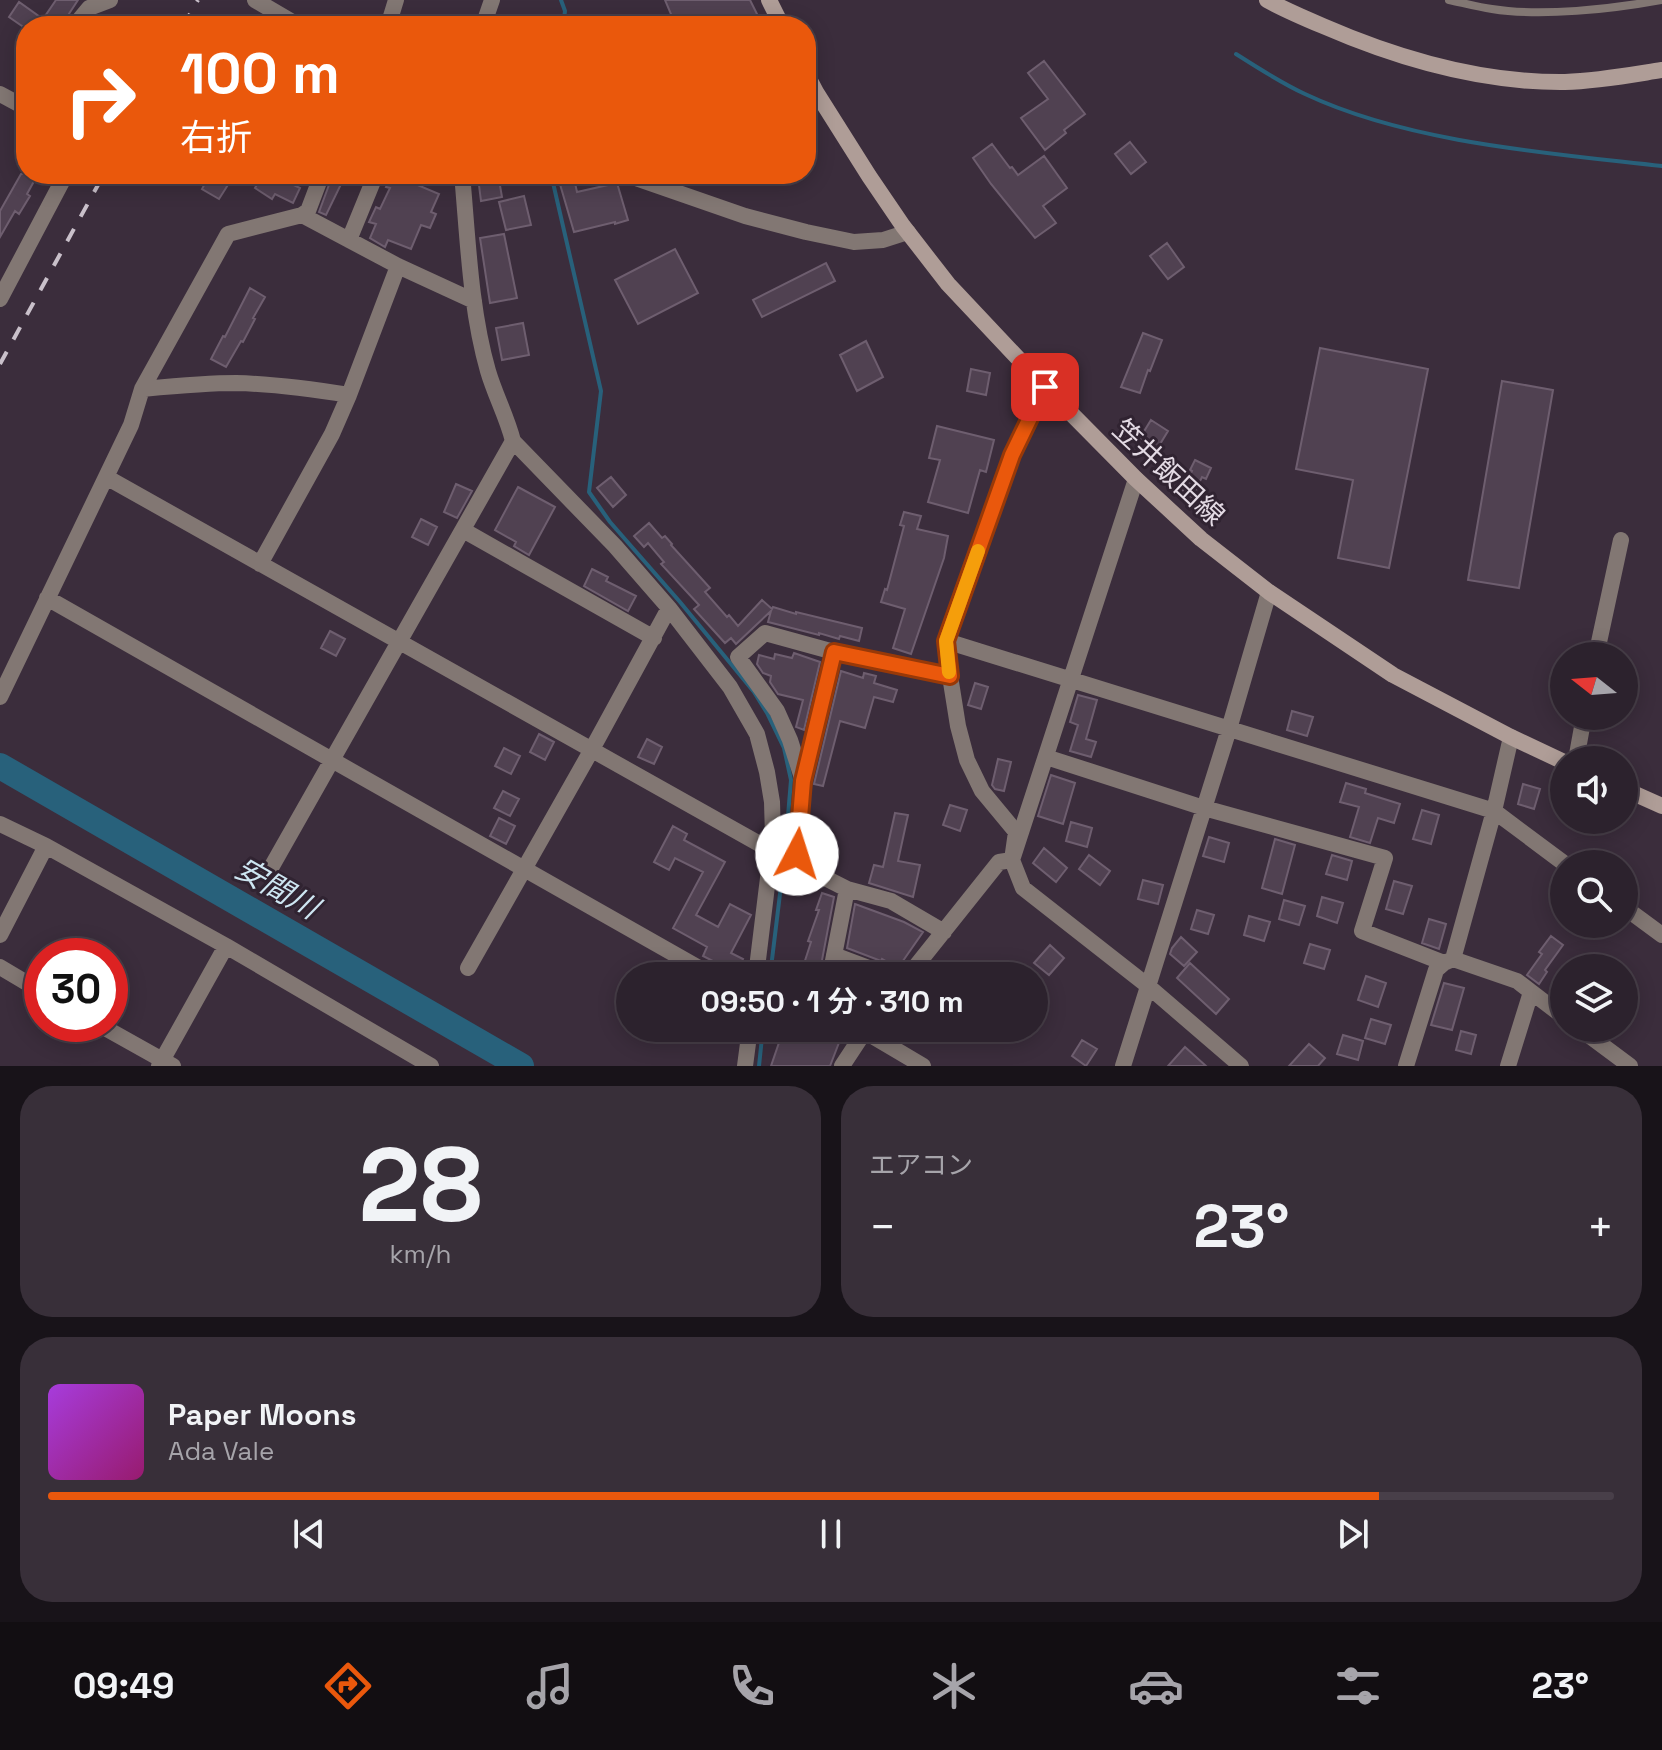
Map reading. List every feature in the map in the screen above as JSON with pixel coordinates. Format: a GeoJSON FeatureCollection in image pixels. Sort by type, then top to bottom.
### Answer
{"type":"FeatureCollection","features":[{"type":"Feature","properties":{"kind":"main road"},"geometry":{"type":"LineString","coordinates":[[1267,0],[1367,45],[1441,68],[1504,79],[1565,82],[1662,70]]}},
{"type":"Feature","properties":{"kind":"main road","name":"笠井飯田線"},"geometry":{"type":"LineString","coordinates":[[816,92],[869,176],[948,284],[1136,479],[1201,539],[1269,592],[1393,675],[1550,755]]}},
{"type":"Feature","properties":{"kind":"main road"},"geometry":{"type":"LineString","coordinates":[[1638,795],[1662,806]]}},
{"type":"Feature","properties":{"kind":"street"},"geometry":{"type":"LineString","coordinates":[[82,16],[89,8],[110,0]]}},
{"type":"Feature","properties":{"kind":"street"},"geometry":{"type":"LineString","coordinates":[[255,0],[282,16]]}},
{"type":"Feature","properties":{"kind":"street"},"geometry":{"type":"LineString","coordinates":[[0,299],[61,184]]}},
{"type":"Feature","properties":{"kind":"street"},"geometry":{"type":"LineString","coordinates":[[0,697],[131,425],[142,389],[228,234],[302,215],[308,211],[318,184]]}},
{"type":"Feature","properties":{"kind":"street"},"geometry":{"type":"LineString","coordinates":[[349,240],[372,184]]}},
{"type":"Feature","properties":{"kind":"street"},"geometry":{"type":"LineString","coordinates":[[463,184],[474,301],[488,371],[513,441],[615,546],[669,608],[730,687],[757,734],[772,802],[774,852],[758,962]]}},
{"type":"Feature","properties":{"kind":"street"},"geometry":{"type":"LineString","coordinates":[[653,184],[745,216],[842,240],[883,240],[908,232]]}},
{"type":"Feature","properties":{"kind":"street"},"geometry":{"type":"LineString","coordinates":[[302,215],[398,266],[474,301]]}},
{"type":"Feature","properties":{"kind":"street"},"geometry":{"type":"LineString","coordinates":[[260,564],[332,434],[398,266]]}},
{"type":"Feature","properties":{"kind":"street"},"geometry":{"type":"LineString","coordinates":[[142,389],[238,383],[349,395]]}},
{"type":"Feature","properties":{"kind":"street"},"geometry":{"type":"LineString","coordinates":[[1045,387],[1012,455],[946,641],[958,726],[967,760],[982,791],[1016,832],[1012,860],[1023,888],[1148,986],[1241,1066]]}},
{"type":"Feature","properties":{"kind":"street"},"geometry":{"type":"LineString","coordinates":[[268,873],[513,441]]}},
{"type":"Feature","properties":{"kind":"street"},"geometry":{"type":"LineString","coordinates":[[106,477],[774,852],[847,889],[891,901],[944,932]]}},
{"type":"Feature","properties":{"kind":"street"},"geometry":{"type":"LineString","coordinates":[[1012,860],[1136,479]]}},
{"type":"Feature","properties":{"kind":"street"},"geometry":{"type":"LineString","coordinates":[[463,530],[654,638]]}},
{"type":"Feature","properties":{"kind":"street"},"geometry":{"type":"LineString","coordinates":[[1599,642],[1621,540]]}},
{"type":"Feature","properties":{"kind":"street"},"geometry":{"type":"LineString","coordinates":[[1123,1066],[1269,592]]}},
{"type":"Feature","properties":{"kind":"street"},"geometry":{"type":"LineString","coordinates":[[47,598],[688,962]]}},
{"type":"Feature","properties":{"kind":"street"},"geometry":{"type":"LineString","coordinates":[[468,968],[669,608]]}},
{"type":"Feature","properties":{"kind":"street"},"geometry":{"type":"LineString","coordinates":[[803,781],[777,711],[738,657],[765,633],[834,652],[950,676]]}},
{"type":"Feature","properties":{"kind":"street"},"geometry":{"type":"LineString","coordinates":[[946,641],[1494,811],[1550,853]]}},
{"type":"Feature","properties":{"kind":"street"},"geometry":{"type":"LineString","coordinates":[[794,862],[803,781],[834,652]]}},
{"type":"Feature","properties":{"kind":"street"},"geometry":{"type":"LineString","coordinates":[[1406,1066],[1436,970],[1448,961],[1494,811],[1511,737]]}},
{"type":"Feature","properties":{"kind":"street"},"geometry":{"type":"LineString","coordinates":[[1046,757],[1204,808],[1385,858],[1362,931],[1517,981],[1550,1006]]}},
{"type":"Feature","properties":{"kind":"street"},"geometry":{"type":"LineString","coordinates":[[0,824],[46,846],[226,946],[413,1062],[431,1066]]}},
{"type":"Feature","properties":{"kind":"street"},"geometry":{"type":"LineString","coordinates":[[0,935],[46,846]]}},
{"type":"Feature","properties":{"kind":"street"},"geometry":{"type":"LineString","coordinates":[[919,962],[999,862],[1012,860]]}},
{"type":"Feature","properties":{"kind":"street"},"geometry":{"type":"LineString","coordinates":[[833,962],[847,889]]}},
{"type":"Feature","properties":{"kind":"street"},"geometry":{"type":"LineString","coordinates":[[1638,917],[1662,935]]}},
{"type":"Feature","properties":{"kind":"street"},"geometry":{"type":"LineString","coordinates":[[128,1042],[165,1064],[226,946]]}},
{"type":"Feature","properties":{"kind":"street"},"geometry":{"type":"LineString","coordinates":[[834,955],[853,962]]}},
{"type":"Feature","properties":{"kind":"street"},"geometry":{"type":"LineString","coordinates":[[0,967],[24,981]]}},
{"type":"Feature","properties":{"kind":"street"},"geometry":{"type":"LineString","coordinates":[[1508,1066],[1531,992]]}},
{"type":"Feature","properties":{"kind":"street"},"geometry":{"type":"LineString","coordinates":[[745,1066],[748,1042]]}},
{"type":"Feature","properties":{"kind":"street"},"geometry":{"type":"LineString","coordinates":[[842,1066],[857,1042]]}},
{"type":"Feature","properties":{"kind":"street"},"geometry":{"type":"LineString","coordinates":[[884,1042],[923,1066]]}},
{"type":"Feature","properties":{"kind":"street"},"geometry":{"type":"LineString","coordinates":[[1598,1042],[1630,1066]]}},
{"type":"Feature","properties":{"kind":"lane"},"geometry":{"type":"LineString","coordinates":[[1449,0],[1494,10],[1530,12],[1613,7],[1661,0]]}},
{"type":"Feature","properties":{"kind":"building"},"geometry":{"type":"Polygon","coordinates":[[[56,0],[78,0],[68,16],[45,16],[56,0]]]}},
{"type":"Feature","properties":{"kind":"building"},"geometry":{"type":"Polygon","coordinates":[[[665,0],[750,0],[758,16],[672,16],[665,0]]]}},
{"type":"Feature","properties":{"kind":"building"},"geometry":{"type":"Polygon","coordinates":[[[19,2],[39,16],[16,16],[16,22],[9,17],[19,2]]]}},
{"type":"Feature","properties":{"kind":"building"},"geometry":{"type":"Polygon","coordinates":[[[1044,61],[1085,114],[1045,150],[1021,118],[1048,99],[1028,73],[1044,61]]]}},
{"type":"Feature","properties":{"kind":"building"},"geometry":{"type":"Polygon","coordinates":[[[1130,142],[1146,162],[1131,174],[1115,154],[1130,142]]]}},
{"type":"Feature","properties":{"kind":"building"},"geometry":{"type":"Polygon","coordinates":[[[992,144],[1018,175],[1044,156],[1067,188],[1043,206],[1056,223],[1035,238],[973,158],[992,144]]]}},
{"type":"Feature","properties":{"kind":"building"},"geometry":{"type":"Polygon","coordinates":[[[16,183],[32,184],[27,194],[30,196],[19,214],[15,211],[0,237],[0,211],[16,183]]]}},
{"type":"Feature","properties":{"kind":"building"},"geometry":{"type":"Polygon","coordinates":[[[205,184],[228,184],[219,199],[202,189],[205,184]]]}},
{"type":"Feature","properties":{"kind":"building"},"geometry":{"type":"Polygon","coordinates":[[[257,184],[292,184],[300,188],[293,203],[275,194],[272,199],[255,188],[257,184]]]}},
{"type":"Feature","properties":{"kind":"building"},"geometry":{"type":"Polygon","coordinates":[[[329,184],[341,184],[326,215],[319,212],[329,184]]]}},
{"type":"Feature","properties":{"kind":"building"},"geometry":{"type":"Polygon","coordinates":[[[387,184],[415,184],[439,194],[431,212],[436,214],[430,228],[421,225],[411,249],[388,240],[385,247],[370,238],[376,224],[369,222],[376,207],[380,209],[390,188],[386,187],[387,184]]]}},
{"type":"Feature","properties":{"kind":"building"},"geometry":{"type":"Polygon","coordinates":[[[479,184],[500,184],[502,197],[481,201],[479,184]]]}},
{"type":"Feature","properties":{"kind":"building"},"geometry":{"type":"Polygon","coordinates":[[[560,184],[575,184],[577,192],[617,184],[628,220],[574,232],[560,184]]]}},
{"type":"Feature","properties":{"kind":"building"},"geometry":{"type":"Polygon","coordinates":[[[524,196],[531,225],[506,230],[499,202],[524,196]]]}},
{"type":"Feature","properties":{"kind":"building"},"geometry":{"type":"Polygon","coordinates":[[[504,234],[517,298],[490,303],[480,238],[504,234]]]}},
{"type":"Feature","properties":{"kind":"building"},"geometry":{"type":"Polygon","coordinates":[[[1167,243],[1184,267],[1168,279],[1150,256],[1167,243]]]}},
{"type":"Feature","properties":{"kind":"building"},"geometry":{"type":"Polygon","coordinates":[[[675,249],[698,293],[638,324],[615,280],[675,249]]]}},
{"type":"Feature","properties":{"kind":"building"},"geometry":{"type":"Polygon","coordinates":[[[826,263],[835,281],[762,317],[753,300],[826,263]]]}},
{"type":"Feature","properties":{"kind":"building"},"geometry":{"type":"Polygon","coordinates":[[[250,288],[265,297],[243,342],[226,367],[211,359],[250,288]]]}},
{"type":"Feature","properties":{"kind":"building"},"geometry":{"type":"Polygon","coordinates":[[[523,323],[529,355],[502,360],[496,328],[523,323]]]}},
{"type":"Feature","properties":{"kind":"building"},"geometry":{"type":"Polygon","coordinates":[[[1143,333],[1162,340],[1140,393],[1121,387],[1143,333]]]}},
{"type":"Feature","properties":{"kind":"building"},"geometry":{"type":"Polygon","coordinates":[[[866,341],[883,377],[857,391],[840,355],[866,341]]]}},
{"type":"Feature","properties":{"kind":"building"},"geometry":{"type":"Polygon","coordinates":[[[1320,348],[1428,369],[1389,568],[1338,558],[1353,480],[1296,469],[1320,348]]]}},
{"type":"Feature","properties":{"kind":"building"},"geometry":{"type":"Polygon","coordinates":[[[971,369],[990,373],[986,395],[967,391],[971,369]]]}},
{"type":"Feature","properties":{"kind":"building"},"geometry":{"type":"Polygon","coordinates":[[[1502,381],[1553,390],[1519,588],[1468,580],[1502,381]]]}},
{"type":"Feature","properties":{"kind":"building"},"geometry":{"type":"Polygon","coordinates":[[[1151,420],[1168,431],[1157,449],[1140,438],[1151,420]]]}},
{"type":"Feature","properties":{"kind":"building"},"geometry":{"type":"Polygon","coordinates":[[[937,426],[994,440],[986,472],[980,470],[968,513],[928,502],[940,460],[929,458],[937,426]]]}},
{"type":"Feature","properties":{"kind":"building"},"geometry":{"type":"Polygon","coordinates":[[[1195,460],[1211,468],[1206,479],[1202,477],[1192,497],[1182,492],[1195,460]]]}},
{"type":"Feature","properties":{"kind":"building"},"geometry":{"type":"Polygon","coordinates":[[[611,477],[626,495],[613,507],[597,488],[611,477]]]}},
{"type":"Feature","properties":{"kind":"building"},"geometry":{"type":"Polygon","coordinates":[[[456,484],[472,491],[457,518],[444,512],[456,484]]]}},
{"type":"Feature","properties":{"kind":"building"},"geometry":{"type":"Polygon","coordinates":[[[518,487],[555,507],[529,555],[514,546],[516,542],[495,530],[518,487]]]}},
{"type":"Feature","properties":{"kind":"building"},"geometry":{"type":"Polygon","coordinates":[[[904,512],[921,516],[917,529],[948,536],[944,558],[911,654],[893,648],[905,609],[881,602],[904,526],[900,525],[904,512]]]}},
{"type":"Feature","properties":{"kind":"building"},"geometry":{"type":"Polygon","coordinates":[[[421,519],[437,527],[428,545],[412,537],[421,519]]]}},
{"type":"Feature","properties":{"kind":"building"},"geometry":{"type":"Polygon","coordinates":[[[649,523],[672,544],[710,588],[705,592],[738,626],[762,600],[772,609],[862,628],[859,641],[768,622],[771,611],[736,644],[731,638],[725,643],[694,609],[699,605],[661,564],[664,562],[648,543],[644,547],[634,536],[649,523]]]}},
{"type":"Feature","properties":{"kind":"building"},"geometry":{"type":"Polygon","coordinates":[[[592,569],[608,577],[606,581],[636,596],[628,611],[584,586],[592,569]]]}},
{"type":"Feature","properties":{"kind":"building"},"geometry":{"type":"Polygon","coordinates":[[[330,631],[345,639],[336,656],[321,648],[330,631]]]}},
{"type":"Feature","properties":{"kind":"building"},"geometry":{"type":"Polygon","coordinates":[[[794,653],[820,662],[804,730],[796,727],[803,700],[778,694],[770,682],[771,676],[763,673],[757,664],[759,655],[774,659],[775,654],[792,658],[794,653]]]}},
{"type":"Feature","properties":{"kind":"building"},"geometry":{"type":"Polygon","coordinates":[[[841,671],[863,678],[864,673],[876,676],[874,683],[897,690],[893,702],[874,697],[865,728],[840,721],[823,786],[814,784],[841,671]]]}},
{"type":"Feature","properties":{"kind":"building"},"geometry":{"type":"Polygon","coordinates":[[[975,683],[988,687],[981,709],[968,705],[975,683]]]}},
{"type":"Feature","properties":{"kind":"building"},"geometry":{"type":"Polygon","coordinates":[[[1078,695],[1097,700],[1086,739],[1096,742],[1091,757],[1070,751],[1078,725],[1070,722],[1078,695]]]}},
{"type":"Feature","properties":{"kind":"building"},"geometry":{"type":"Polygon","coordinates":[[[1292,711],[1313,717],[1307,736],[1287,730],[1292,711]]]}},
{"type":"Feature","properties":{"kind":"building"},"geometry":{"type":"Polygon","coordinates":[[[539,734],[554,742],[545,760],[530,752],[539,734]]]}},
{"type":"Feature","properties":{"kind":"building"},"geometry":{"type":"Polygon","coordinates":[[[647,739],[662,747],[654,764],[638,757],[647,739]]]}},
{"type":"Feature","properties":{"kind":"building"},"geometry":{"type":"Polygon","coordinates":[[[504,748],[520,756],[511,774],[495,766],[504,748]]]}},
{"type":"Feature","properties":{"kind":"building"},"geometry":{"type":"Polygon","coordinates":[[[998,759],[1011,762],[1004,791],[992,785],[998,759]]]}},
{"type":"Feature","properties":{"kind":"building"},"geometry":{"type":"Polygon","coordinates":[[[1051,775],[1075,783],[1063,824],[1038,816],[1051,775]]]}},
{"type":"Feature","properties":{"kind":"building"},"geometry":{"type":"Polygon","coordinates":[[[1346,783],[1366,789],[1365,793],[1400,804],[1394,823],[1378,818],[1370,843],[1350,837],[1359,807],[1340,802],[1346,783]]]}},
{"type":"Feature","properties":{"kind":"building"},"geometry":{"type":"Polygon","coordinates":[[[1523,784],[1540,789],[1534,809],[1518,804],[1523,784]]]}},
{"type":"Feature","properties":{"kind":"building"},"geometry":{"type":"Polygon","coordinates":[[[503,791],[519,799],[510,816],[494,808],[503,791]]]}},
{"type":"Feature","properties":{"kind":"building"},"geometry":{"type":"Polygon","coordinates":[[[950,805],[967,810],[960,831],[943,825],[950,805]]]}},
{"type":"Feature","properties":{"kind":"building"},"geometry":{"type":"Polygon","coordinates":[[[1422,810],[1439,815],[1431,844],[1413,839],[1422,810]]]}},
{"type":"Feature","properties":{"kind":"building"},"geometry":{"type":"Polygon","coordinates":[[[895,813],[908,815],[898,861],[920,865],[913,897],[869,883],[874,865],[883,867],[895,813]]]}},
{"type":"Feature","properties":{"kind":"building"},"geometry":{"type":"Polygon","coordinates":[[[499,818],[515,826],[506,844],[490,836],[499,818]]]}},
{"type":"Feature","properties":{"kind":"building"},"geometry":{"type":"Polygon","coordinates":[[[1071,822],[1092,828],[1087,847],[1066,841],[1071,822]]]}},
{"type":"Feature","properties":{"kind":"building"},"geometry":{"type":"Polygon","coordinates":[[[673,826],[687,834],[684,840],[725,862],[696,915],[718,927],[730,904],[751,915],[731,953],[743,959],[742,962],[715,962],[703,956],[707,947],[673,928],[703,872],[675,858],[669,870],[654,862],[673,826]]]}},
{"type":"Feature","properties":{"kind":"building"},"geometry":{"type":"Polygon","coordinates":[[[1209,837],[1229,843],[1224,862],[1203,856],[1209,837]]]}},
{"type":"Feature","properties":{"kind":"building"},"geometry":{"type":"Polygon","coordinates":[[[1275,839],[1295,845],[1282,894],[1262,888],[1275,839]]]}},
{"type":"Feature","properties":{"kind":"building"},"geometry":{"type":"Polygon","coordinates":[[[1044,848],[1067,868],[1056,882],[1033,863],[1044,848]]]}},
{"type":"Feature","properties":{"kind":"building"},"geometry":{"type":"Polygon","coordinates":[[[1089,855],[1110,871],[1100,885],[1079,869],[1089,855]]]}},
{"type":"Feature","properties":{"kind":"building"},"geometry":{"type":"Polygon","coordinates":[[[1332,855],[1352,861],[1347,880],[1326,874],[1332,855]]]}},
{"type":"Feature","properties":{"kind":"building"},"geometry":{"type":"Polygon","coordinates":[[[1143,880],[1163,885],[1158,904],[1138,899],[1143,880]]]}},
{"type":"Feature","properties":{"kind":"building"},"geometry":{"type":"Polygon","coordinates":[[[1394,881],[1412,886],[1403,914],[1386,909],[1394,881]]]}},
{"type":"Feature","properties":{"kind":"building"},"geometry":{"type":"Polygon","coordinates":[[[822,893],[834,897],[822,962],[805,962],[819,910],[816,910],[822,893]]]}},
{"type":"Feature","properties":{"kind":"building"},"geometry":{"type":"Polygon","coordinates":[[[1322,897],[1343,903],[1337,923],[1317,916],[1322,897]]]}},
{"type":"Feature","properties":{"kind":"building"},"geometry":{"type":"Polygon","coordinates":[[[1284,900],[1305,906],[1299,925],[1279,919],[1284,900]]]}},
{"type":"Feature","properties":{"kind":"building"},"geometry":{"type":"Polygon","coordinates":[[[855,904],[923,932],[902,962],[881,961],[847,948],[855,904]]]}},
{"type":"Feature","properties":{"kind":"building"},"geometry":{"type":"Polygon","coordinates":[[[1197,910],[1214,915],[1208,934],[1191,929],[1197,910]]]}},
{"type":"Feature","properties":{"kind":"building"},"geometry":{"type":"Polygon","coordinates":[[[1249,916],[1270,922],[1264,941],[1244,935],[1249,916]]]}},
{"type":"Feature","properties":{"kind":"building"},"geometry":{"type":"Polygon","coordinates":[[[1429,919],[1446,924],[1439,949],[1422,943],[1429,919]]]}},
{"type":"Feature","properties":{"kind":"building"},"geometry":{"type":"Polygon","coordinates":[[[1181,937],[1197,952],[1184,966],[1170,954],[1181,937]]]}},
{"type":"Feature","properties":{"kind":"building"},"geometry":{"type":"Polygon","coordinates":[[[1550,937],[1563,945],[1557,954],[1550,954],[1547,972],[1539,984],[1527,975],[1542,954],[1539,952],[1550,937]]]}},
{"type":"Feature","properties":{"kind":"building"},"geometry":{"type":"Polygon","coordinates":[[[1310,944],[1330,950],[1324,969],[1304,963],[1310,944]]]}},
{"type":"Feature","properties":{"kind":"building"},"geometry":{"type":"Polygon","coordinates":[[[1050,945],[1064,958],[1049,975],[1048,962],[1035,962],[1050,945]]]}},
{"type":"Feature","properties":{"kind":"building"},"geometry":{"type":"Polygon","coordinates":[[[1190,963],[1229,999],[1216,1014],[1177,978],[1190,963]]]}},
{"type":"Feature","properties":{"kind":"building"},"geometry":{"type":"Polygon","coordinates":[[[1366,976],[1386,983],[1378,1007],[1358,1000],[1366,976]]]}},
{"type":"Feature","properties":{"kind":"building"},"geometry":{"type":"Polygon","coordinates":[[[1444,983],[1464,988],[1452,1030],[1431,1025],[1444,983]]]}},
{"type":"Feature","properties":{"kind":"building"},"geometry":{"type":"Polygon","coordinates":[[[1371,1019],[1391,1025],[1385,1044],[1365,1038],[1371,1019]]]}},
{"type":"Feature","properties":{"kind":"building"},"geometry":{"type":"Polygon","coordinates":[[[1461,1031],[1476,1035],[1471,1054],[1456,1050],[1461,1031]]]}},
{"type":"Feature","properties":{"kind":"building"},"geometry":{"type":"Polygon","coordinates":[[[1343,1035],[1363,1041],[1358,1060],[1337,1054],[1343,1035]]]}},
{"type":"Feature","properties":{"kind":"building"},"geometry":{"type":"Polygon","coordinates":[[[1082,1040],[1097,1049],[1086,1066],[1072,1056],[1082,1040]]]}},
{"type":"Feature","properties":{"kind":"building"},"geometry":{"type":"Polygon","coordinates":[[[779,1042],[839,1042],[830,1066],[771,1066],[779,1042]]]}},
{"type":"Feature","properties":{"kind":"building"},"geometry":{"type":"Polygon","coordinates":[[[1309,1044],[1325,1058],[1318,1066],[1289,1066],[1309,1044]]]}},
{"type":"Feature","properties":{"kind":"building"},"geometry":{"type":"Polygon","coordinates":[[[1185,1047],[1206,1066],[1168,1066],[1185,1047]]]}},
{"type":"Feature","properties":{"kind":"waterway"},"geometry":{"type":"LineString","coordinates":[[561,0],[564,16]]}},
{"type":"Feature","properties":{"kind":"waterway"},"geometry":{"type":"LineString","coordinates":[[1236,54],[1305,94],[1389,124],[1480,144],[1662,166]]}},
{"type":"Feature","properties":{"kind":"waterway"},"geometry":{"type":"LineString","coordinates":[[553,184],[601,391],[589,492],[610,522],[754,692],[767,713],[784,748],[791,780],[785,852]]}},
{"type":"Feature","properties":{"kind":"waterway","name":"安間川"},"geometry":{"type":"LineString","coordinates":[[0,766],[521,1066]]}},
{"type":"Feature","properties":{"kind":"waterway"},"geometry":{"type":"LineString","coordinates":[[772,962],[784,861]]}},
{"type":"Feature","properties":{"kind":"waterway"},"geometry":{"type":"LineString","coordinates":[[759,1066],[762,1042]]}},
{"type":"Feature","properties":{"kind":"railway"},"geometry":{"type":"LineString","coordinates":[[189,16],[198,0]]}},
{"type":"Feature","properties":{"kind":"railway"},"geometry":{"type":"LineString","coordinates":[[0,364],[99,184]]}},
{"type":"Feature","properties":{"kind":"slow traffic"},"geometry":{"type":"LineString","coordinates":[[949,672],[946,641],[978,551]]}},
{"type":"Feature","properties":{"kind":"route"},"geometry":{"type":"LineString","coordinates":[[797,854],[803,781],[834,652],[950,676],[946,641],[1012,455],[1045,387]]}}]}
